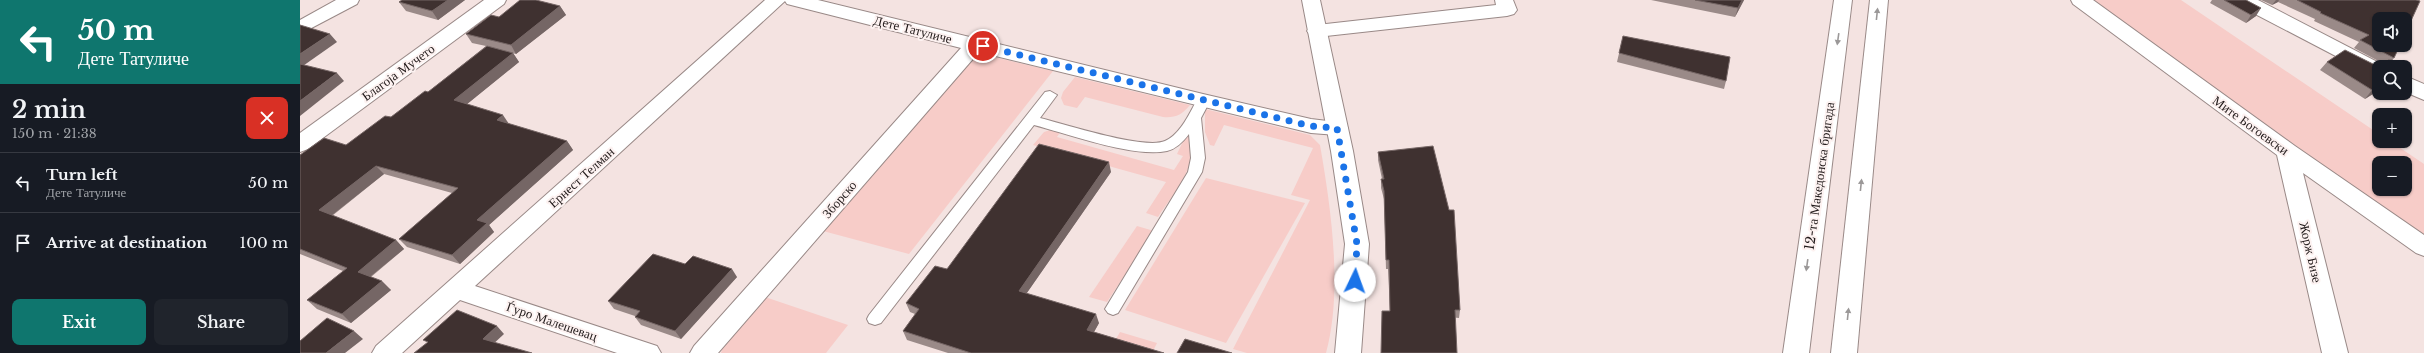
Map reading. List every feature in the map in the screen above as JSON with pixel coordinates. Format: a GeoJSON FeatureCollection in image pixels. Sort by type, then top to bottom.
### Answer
{"type":"FeatureCollection","features":[{"type":"Feature","properties":{"kind":"street"},"geometry":{"type":"LineString","coordinates":[[300,28],[350,0]]}},
{"type":"Feature","properties":{"kind":"street","name":"Благоја Мучето"},"geometry":{"type":"LineString","coordinates":[[300,144],[497,0]]}},
{"type":"Feature","properties":{"kind":"street","name":"Ернест Телман"},"geometry":{"type":"LineString","coordinates":[[385,353],[776,0]]}},
{"type":"Feature","properties":{"kind":"street","name":"Дете Татуличе"},"geometry":{"type":"LineString","coordinates":[[794,0],[975,44],[1198,109],[1311,126],[1337,128]]}},
{"type":"Feature","properties":{"kind":"street"},"geometry":{"type":"LineString","coordinates":[[1311,0],[1337,128],[1357,244],[1348,353]]}},
{"type":"Feature","properties":{"kind":"street"},"geometry":{"type":"LineString","coordinates":[[1317,31],[1507,10],[1504,0]]}},
{"type":"Feature","properties":{"kind":"street","name":"12-та Македонска бригада"},"geometry":{"type":"LineString","coordinates":[[1796,353],[1843,0]]}},
{"type":"Feature","properties":{"kind":"street"},"geometry":{"type":"LineString","coordinates":[[1844,353],[1879,0]]}},
{"type":"Feature","properties":{"kind":"street","name":"Мите Богоевски"},"geometry":{"type":"LineString","coordinates":[[2080,0],[2287,151],[2424,247]]}},
{"type":"Feature","properties":{"kind":"street"},"geometry":{"type":"LineString","coordinates":[[2243,0],[2372,66]]}},
{"type":"Feature","properties":{"kind":"street","name":"Зборско"},"geometry":{"type":"LineString","coordinates":[[703,353],[975,44]]}},
{"type":"Feature","properties":{"kind":"street"},"geometry":{"type":"LineString","coordinates":[[2412,87],[2424,93]]}},
{"type":"Feature","properties":{"kind":"street","name":"Жорж Бизе"},"geometry":{"type":"LineString","coordinates":[[2287,151],[2335,353]]}},
{"type":"Feature","properties":{"kind":"street","name":"Ѓуро Малешевац"},"geometry":{"type":"LineString","coordinates":[[456,289],[648,353]]}},
{"type":"Feature","properties":{"kind":"lane"},"geometry":{"type":"LineString","coordinates":[[875,319],[1032,120],[1050,95]]}},
{"type":"Feature","properties":{"kind":"lane"},"geometry":{"type":"LineString","coordinates":[[1032,120],[1146,148],[1167,146],[1183,133],[1198,109]]}},
{"type":"Feature","properties":{"kind":"lane"},"geometry":{"type":"LineString","coordinates":[[1113,309],[1195,172],[1198,158],[1198,109]]}},
{"type":"Feature","properties":{"kind":"shaded area"},"geometry":{"type":"Polygon","coordinates":[[[2093,0],[2181,0],[2372,129],[2372,148],[2400,148],[2424,164],[2424,238],[2093,0]]]}},
{"type":"Feature","properties":{"kind":"shaded area"},"geometry":{"type":"Polygon","coordinates":[[[990,56],[1053,71],[909,254],[823,231],[972,60],[990,56]]]}},
{"type":"Feature","properties":{"kind":"shaded area"},"geometry":{"type":"Polygon","coordinates":[[[1075,77],[1190,105],[1178,115],[1163,117],[1085,97],[1077,108],[1064,105],[1061,98],[1063,92],[1075,77]]]}},
{"type":"Feature","properties":{"kind":"shaded area"},"geometry":{"type":"Polygon","coordinates":[[[1205,109],[1310,135],[1320,145],[1328,195],[1334,249],[1334,303],[1326,353],[1247,353],[1233,349],[1310,200],[1291,195],[1313,148],[1224,125],[1214,146],[1210,145],[1205,132],[1205,109]]]}},
{"type":"Feature","properties":{"kind":"shaded area"},"geometry":{"type":"Polygon","coordinates":[[[1065,125],[1057,137],[1174,170],[1183,156],[1177,154],[1187,133],[1191,144],[1189,167],[1178,188],[1158,217],[1146,213],[1166,182],[1033,145],[1044,132],[1065,125]]]}},
{"type":"Feature","properties":{"kind":"shaded area"},"geometry":{"type":"Polygon","coordinates":[[[1206,178],[1305,203],[1226,343],[1125,310],[1206,178]]]}},
{"type":"Feature","properties":{"kind":"shaded area"},"geometry":{"type":"Polygon","coordinates":[[[1137,226],[1154,231],[1107,302],[1089,297],[1137,226]]]}},
{"type":"Feature","properties":{"kind":"shaded area"},"geometry":{"type":"Polygon","coordinates":[[[765,297],[848,325],[826,353],[721,353],[724,343],[765,297]]]}},
{"type":"Feature","properties":{"kind":"shaded area"},"geometry":{"type":"Polygon","coordinates":[[[1120,332],[1157,343],[1152,353],[1112,346],[1120,332]]]}},
{"type":"Feature","properties":{"kind":"building"},"geometry":{"type":"Polygon","coordinates":[[[402,0],[448,0],[432,11],[399,2],[402,0]]]}},
{"type":"Feature","properties":{"kind":"building"},"geometry":{"type":"Polygon","coordinates":[[[520,0],[536,0],[560,6],[511,45],[466,34],[491,15],[499,17],[520,0]]]}},
{"type":"Feature","properties":{"kind":"building"},"geometry":{"type":"Polygon","coordinates":[[[1695,0],[1742,0],[1738,8],[1695,0]]]}},
{"type":"Feature","properties":{"kind":"building"},"geometry":{"type":"Polygon","coordinates":[[[2224,0],[2246,0],[2261,8],[2251,15],[2224,0]]]}},
{"type":"Feature","properties":{"kind":"building"},"geometry":{"type":"Polygon","coordinates":[[[2297,0],[2420,1],[2412,19],[2412,12],[2372,12],[2372,46],[2360,40],[2369,35],[2320,13],[2321,12],[2297,0]]]}},
{"type":"Feature","properties":{"kind":"building"},"geometry":{"type":"Polygon","coordinates":[[[300,25],[330,34],[300,54],[300,25]]]}},
{"type":"Feature","properties":{"kind":"building"},"geometry":{"type":"Polygon","coordinates":[[[1623,36],[1730,57],[1726,81],[1619,53],[1623,36]]]}},
{"type":"Feature","properties":{"kind":"building"},"geometry":{"type":"Polygon","coordinates":[[[487,46],[513,53],[454,100],[503,115],[497,120],[567,141],[477,220],[487,223],[452,255],[399,239],[458,188],[376,166],[319,210],[396,240],[358,272],[382,281],[342,314],[307,300],[347,268],[300,249],[300,155],[324,138],[346,145],[385,116],[391,117],[425,91],[428,92],[487,46]]]}},
{"type":"Feature","properties":{"kind":"building"},"geometry":{"type":"Polygon","coordinates":[[[2345,50],[2372,64],[2372,90],[2327,62],[2345,50]]]}},
{"type":"Feature","properties":{"kind":"building"},"geometry":{"type":"Polygon","coordinates":[[[2383,52],[2397,52],[2394,58],[2383,52]]]}},
{"type":"Feature","properties":{"kind":"building"},"geometry":{"type":"Polygon","coordinates":[[[300,64],[337,73],[300,101],[300,64]]]}},
{"type":"Feature","properties":{"kind":"building"},"geometry":{"type":"Polygon","coordinates":[[[1039,144],[1109,162],[1019,291],[1096,314],[1087,330],[1164,353],[971,353],[903,331],[919,309],[906,303],[935,266],[947,269],[1039,144]]]}},
{"type":"Feature","properties":{"kind":"building"},"geometry":{"type":"Polygon","coordinates":[[[1433,146],[1449,210],[1454,210],[1460,310],[1455,310],[1457,353],[1381,353],[1382,311],[1390,311],[1389,260],[1386,260],[1384,191],[1381,179],[1384,179],[1378,152],[1433,146]]]}},
{"type":"Feature","properties":{"kind":"building"},"geometry":{"type":"Polygon","coordinates":[[[653,254],[685,264],[693,256],[732,269],[675,331],[635,317],[640,311],[608,301],[653,254]]]}},
{"type":"Feature","properties":{"kind":"building"},"geometry":{"type":"Polygon","coordinates":[[[457,310],[497,326],[483,339],[532,353],[414,353],[428,342],[423,340],[457,310]]]}},
{"type":"Feature","properties":{"kind":"building"},"geometry":{"type":"Polygon","coordinates":[[[327,318],[354,331],[326,353],[300,353],[300,341],[327,318]]]}},
{"type":"Feature","properties":{"kind":"building"},"geometry":{"type":"Polygon","coordinates":[[[1185,339],[1232,353],[1177,353],[1185,339]]]}},
{"type":"Feature","properties":{"kind":"route"},"geometry":{"type":"LineString","coordinates":[[983,46],[1203,101],[1311,126],[1337,128],[1357,244],[1355,281]]}}]}
